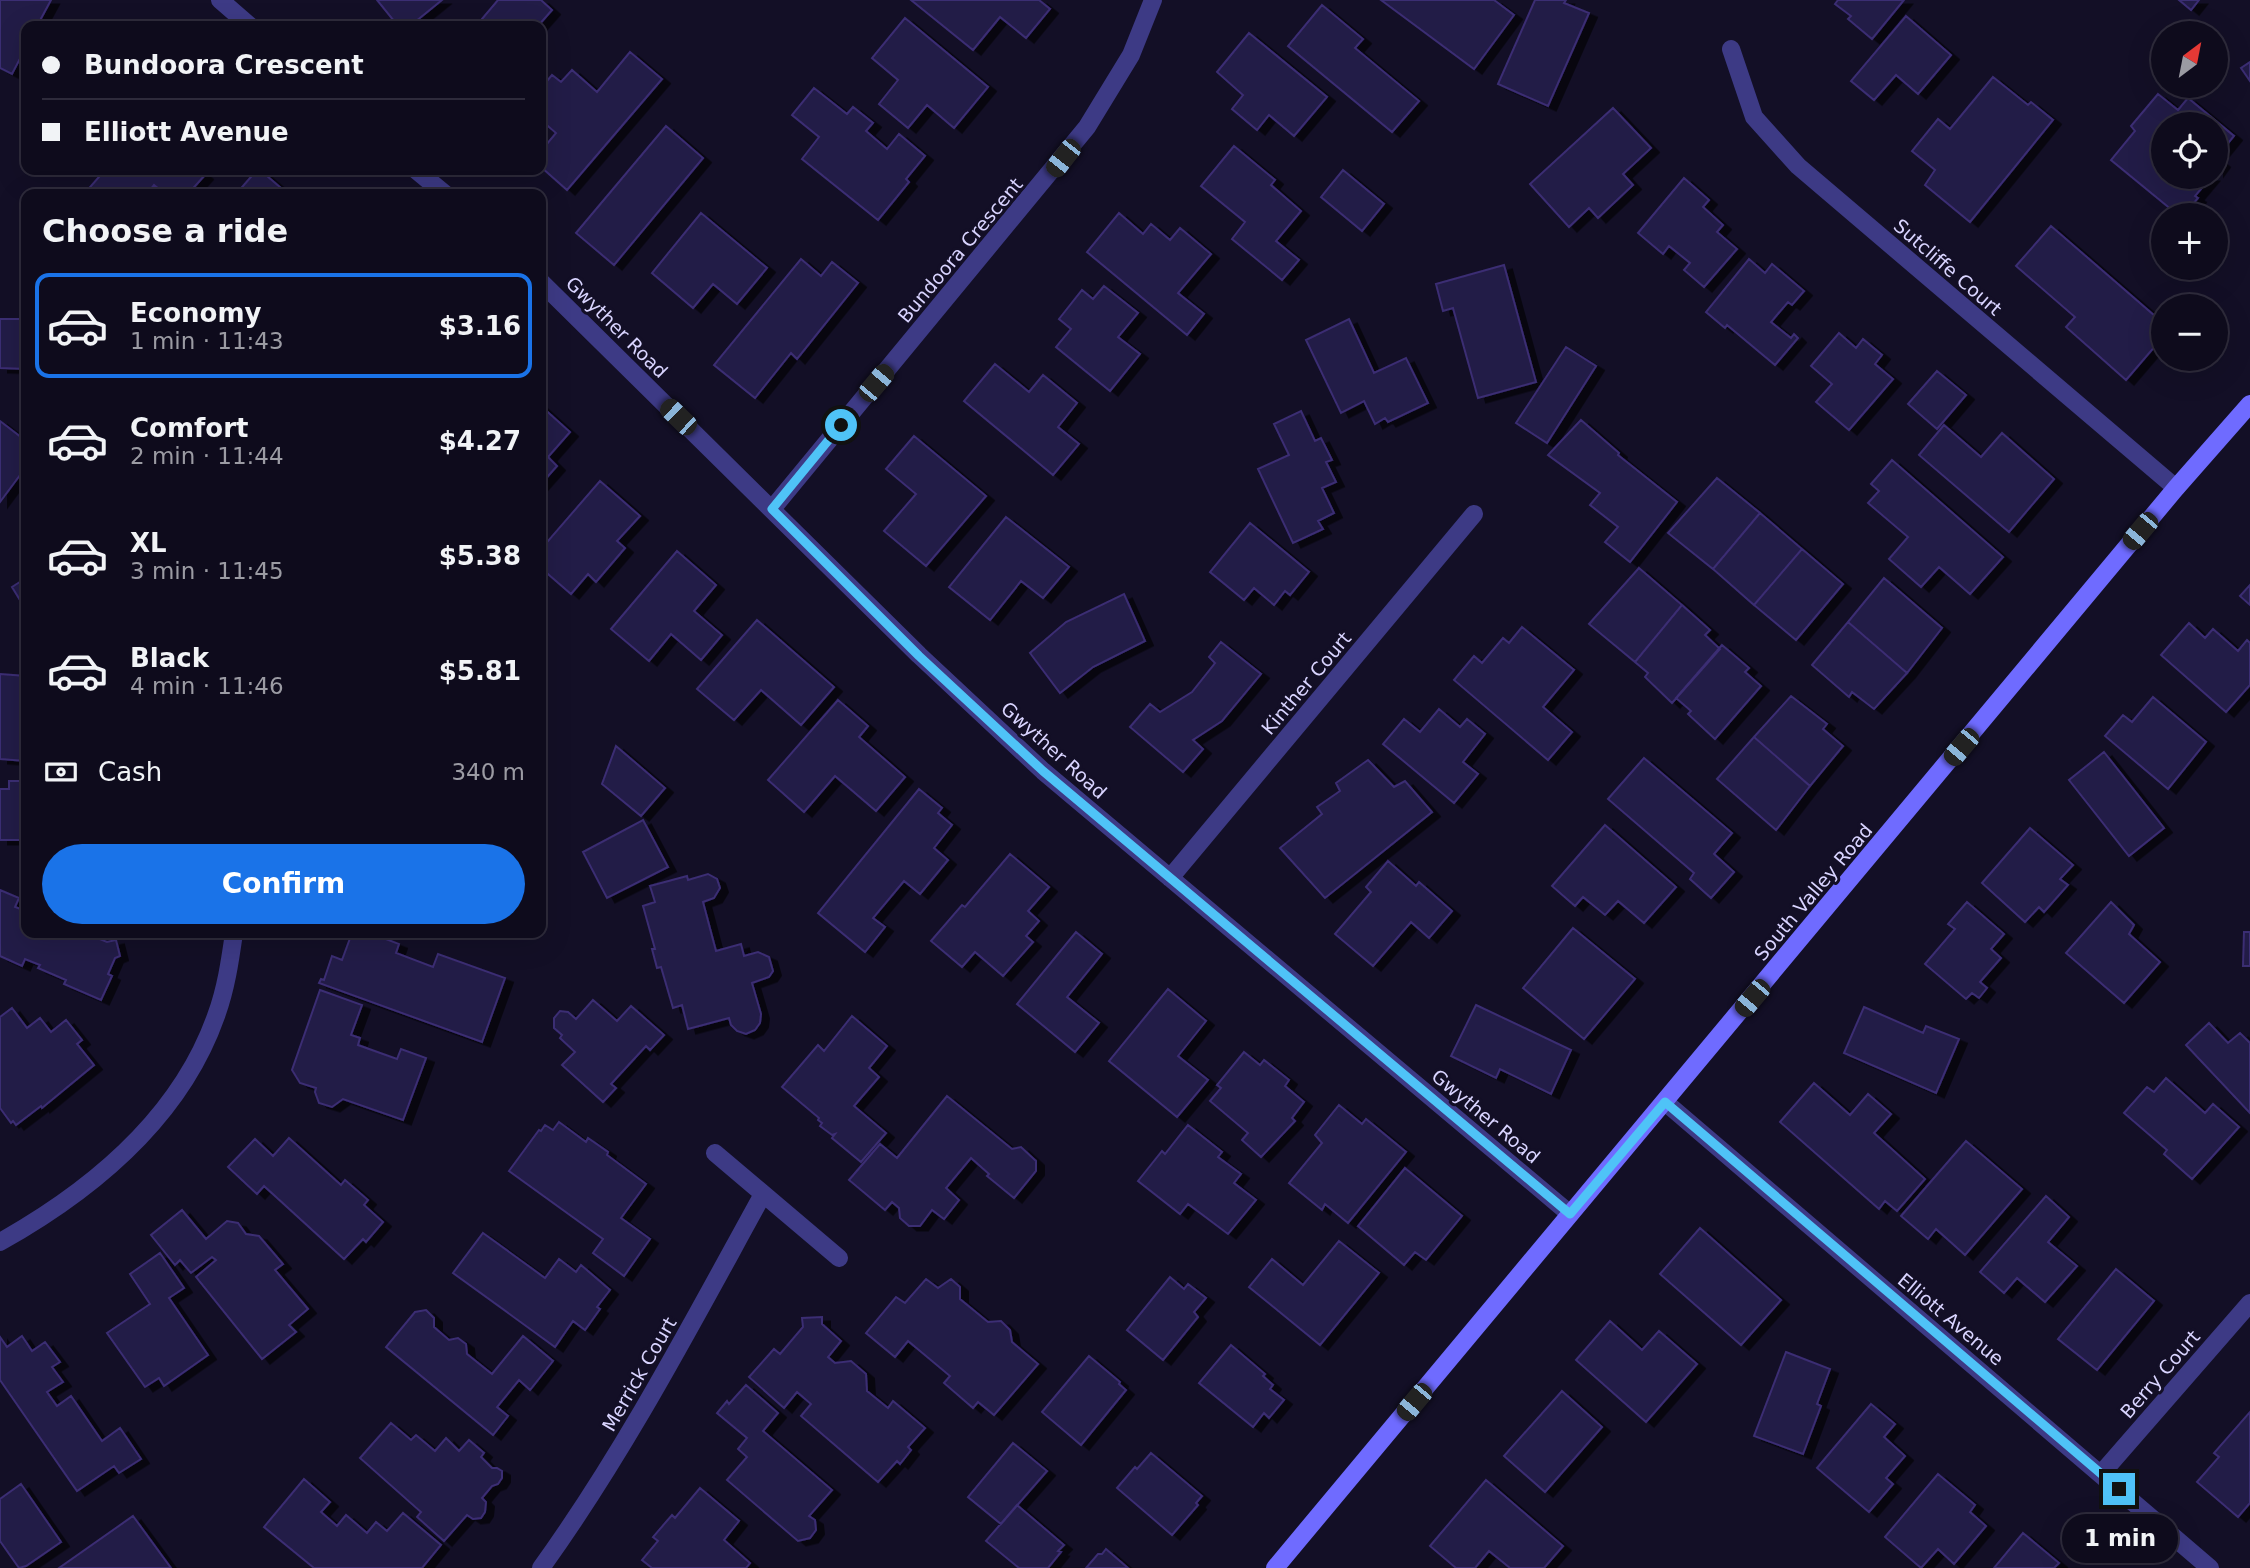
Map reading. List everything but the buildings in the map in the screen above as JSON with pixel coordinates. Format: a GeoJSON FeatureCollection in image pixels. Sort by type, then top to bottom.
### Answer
{"type":"FeatureCollection","features":[{"type":"Feature","properties":{"kind":"main road","name":"South Valley Road"},"geometry":{"type":"LineString","coordinates":[[1275,1568],[2176,488],[2250,404]]}},
{"type":"Feature","properties":{"kind":"street"},"geometry":{"type":"LineString","coordinates":[[220,0],[244,21]]}},
{"type":"Feature","properties":{"kind":"street","name":"Bundoora Crescent"},"geometry":{"type":"LineString","coordinates":[[772,509],[1087,127],[1131,55],[1153,0]]}},
{"type":"Feature","properties":{"kind":"street","name":"Sutcliffe Court"},"geometry":{"type":"LineString","coordinates":[[1731,49],[1754,117],[1798,166],[2176,488]]}},
{"type":"Feature","properties":{"kind":"street"},"geometry":{"type":"LineString","coordinates":[[422,175],[439,189]]}},
{"type":"Feature","properties":{"kind":"street","name":"Gwyther Road"},"geometry":{"type":"LineString","coordinates":[[546,287],[919,656],[1043,771],[1570,1214]]}},
{"type":"Feature","properties":{"kind":"street","name":"Kinther Court"},"geometry":{"type":"LineString","coordinates":[[1170,878],[1474,514]]}},
{"type":"Feature","properties":{"kind":"street"},"geometry":{"type":"LineString","coordinates":[[0,1242],[91,1182],[134,1143],[170,1101],[193,1067],[216,1016],[228,973],[233,938]]}},
{"type":"Feature","properties":{"kind":"street","name":"Elliott Avenue"},"geometry":{"type":"LineString","coordinates":[[1665,1102],[2210,1568]]}},
{"type":"Feature","properties":{"kind":"street"},"geometry":{"type":"LineString","coordinates":[[715,1153],[839,1258]]}},
{"type":"Feature","properties":{"kind":"street","name":"Merrick Court"},"geometry":{"type":"LineString","coordinates":[[541,1568],[625,1442],[763,1194]]}},
{"type":"Feature","properties":{"kind":"street","name":"Berry Court"},"geometry":{"type":"LineString","coordinates":[[2101,1474],[2250,1303]]}},
{"type":"Feature","properties":{"kind":"route"},"geometry":{"type":"LineString","coordinates":[[841,425],[772,509],[919,656],[1043,771],[1570,1214],[1665,1102],[2119,1489]]}}]}
